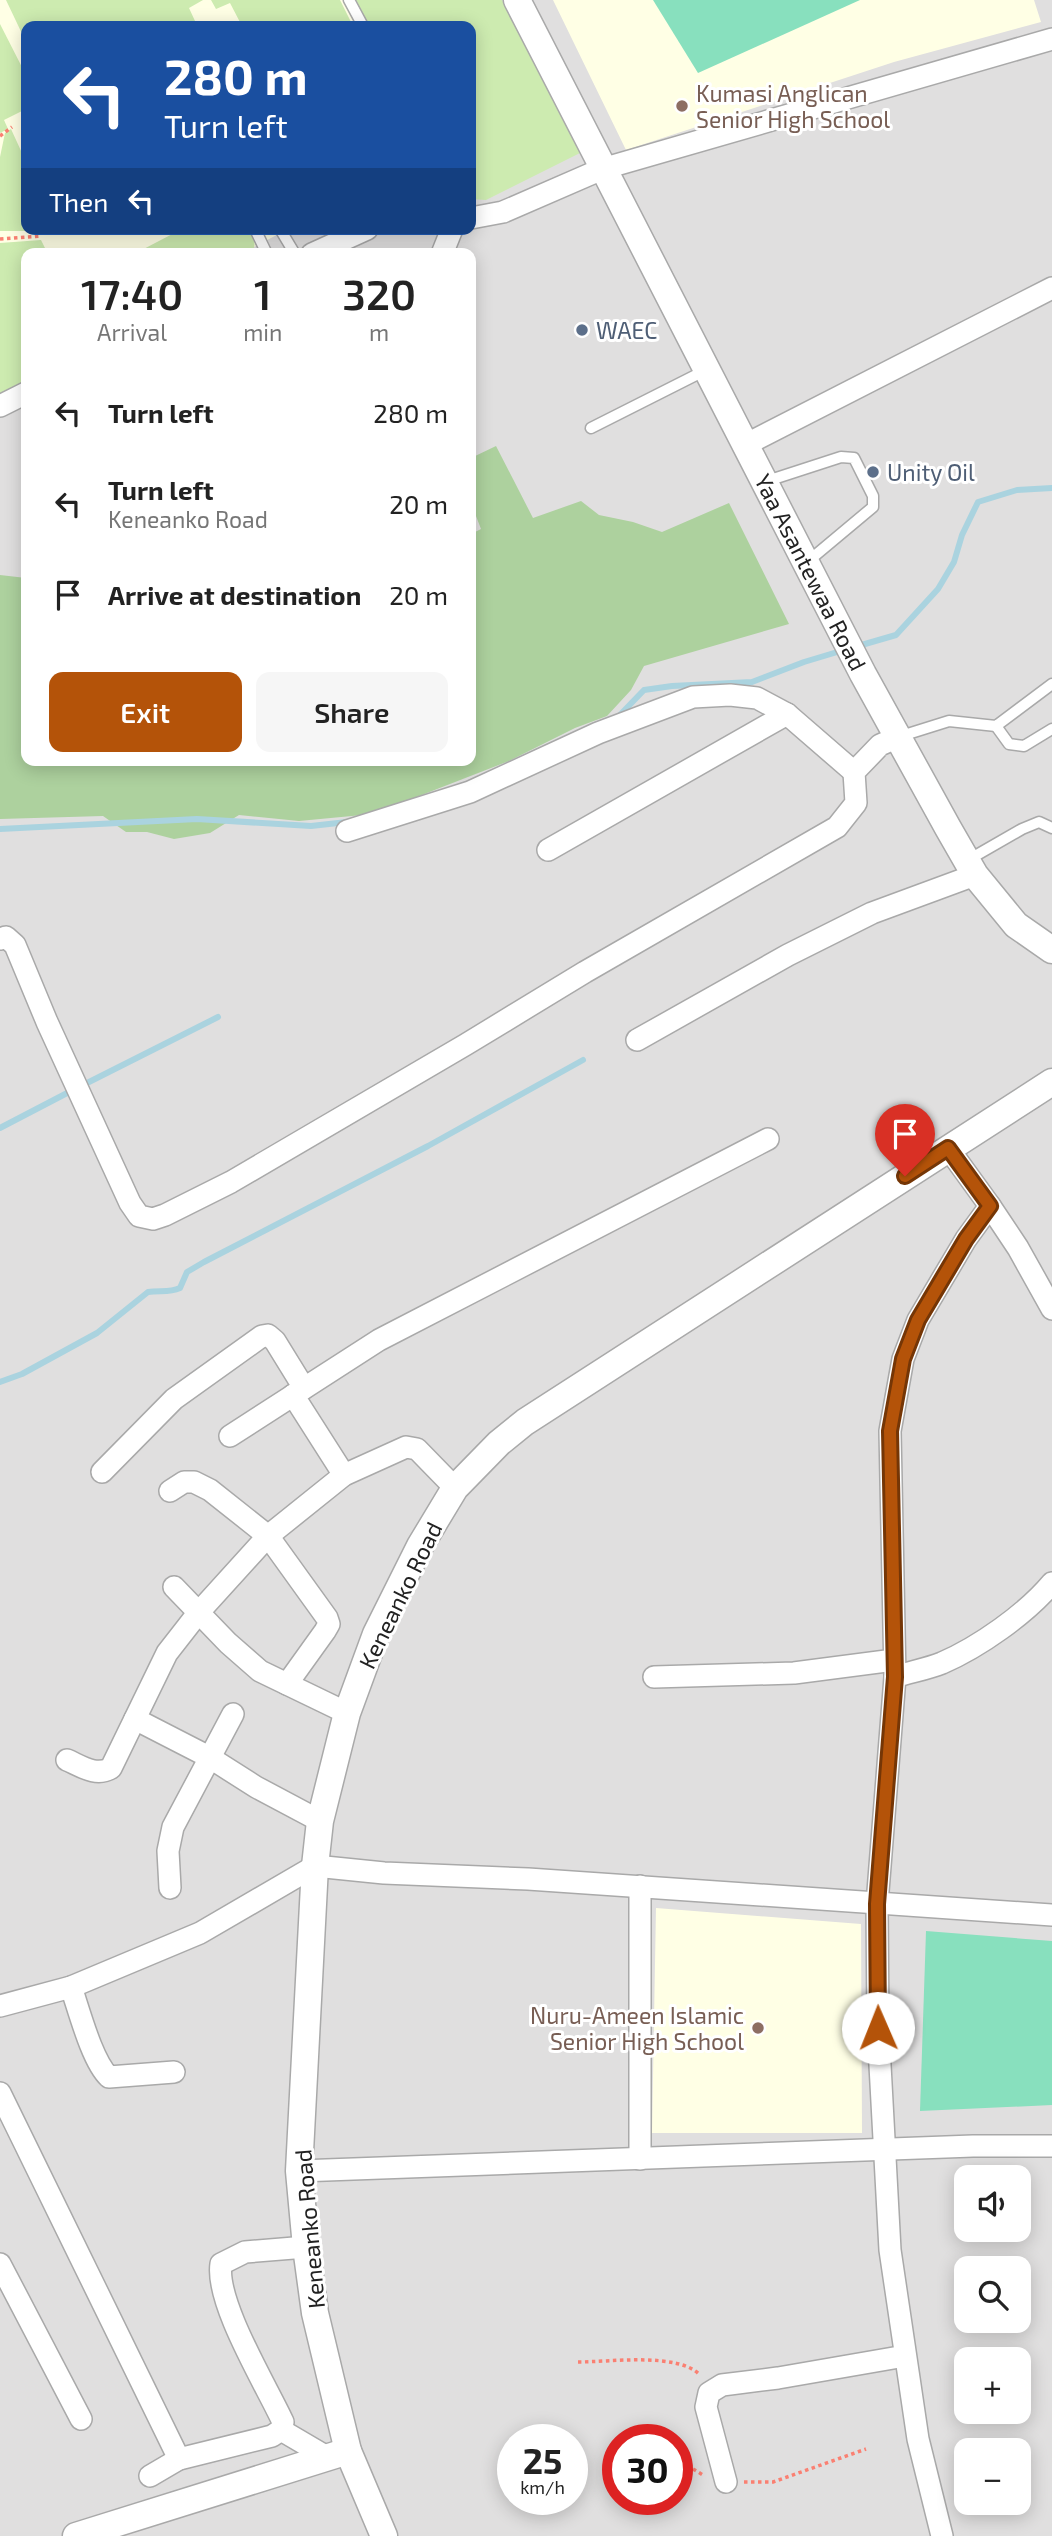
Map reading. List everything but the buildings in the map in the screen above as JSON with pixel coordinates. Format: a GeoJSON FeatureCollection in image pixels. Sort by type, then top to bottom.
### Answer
{"type":"FeatureCollection","features":[{"type":"Feature","properties":{"kind":"street","name":"Yaa Asantewaa Road"},"geometry":{"type":"LineString","coordinates":[[517,0],[863,674],[898,737],[972,868],[1016,925],[1052,950]]}},
{"type":"Feature","properties":{"kind":"street"},"geometry":{"type":"LineString","coordinates":[[476,217],[503,212],[602,169],[1052,39]]}},
{"type":"Feature","properties":{"kind":"street"},"geometry":{"type":"LineString","coordinates":[[325,248],[354,235]]}},
{"type":"Feature","properties":{"kind":"street"},"geometry":{"type":"LineString","coordinates":[[745,445],[1052,288]]}},
{"type":"Feature","properties":{"kind":"street"},"geometry":{"type":"LineString","coordinates":[[0,406],[21,396]]}},
{"type":"Feature","properties":{"kind":"street"},"geometry":{"type":"LineString","coordinates":[[0,939],[6,937],[15,945],[47,1022],[131,1203],[139,1216],[153,1219],[243,1175],[442,1059],[584,972],[837,827],[856,803],[854,772],[787,714],[757,698],[730,695],[693,697],[598,733],[470,792],[347,831]]}},
{"type":"Feature","properties":{"kind":"street"},"geometry":{"type":"LineString","coordinates":[[548,850],[787,714]]}},
{"type":"Feature","properties":{"kind":"street"},"geometry":{"type":"LineString","coordinates":[[854,772],[880,745],[898,737]]}},
{"type":"Feature","properties":{"kind":"street"},"geometry":{"type":"LineString","coordinates":[[636,1040],[788,955],[972,868]]}},
{"type":"Feature","properties":{"kind":"street","name":"Keneanko Road"},"geometry":{"type":"LineString","coordinates":[[384,2536],[338,2454],[315,2313],[299,2171],[315,1866],[320,1821],[346,1713],[376,1634],[421,1546],[456,1488],[491,1451],[525,1422],[1052,1082]]}},
{"type":"Feature","properties":{"kind":"street"},"geometry":{"type":"LineString","coordinates":[[230,1436],[379,1340],[768,1139]]}},
{"type":"Feature","properties":{"kind":"street"},"geometry":{"type":"LineString","coordinates":[[948,1148],[1018,1248],[1052,1309]]}},
{"type":"Feature","properties":{"kind":"street"},"geometry":{"type":"LineString","coordinates":[[942,2536],[918,2439],[890,2250],[878,2028],[877,1904],[894,1668],[890,1431],[903,1359],[918,1320],[966,1239],[990,1206]]}},
{"type":"Feature","properties":{"kind":"street"},"geometry":{"type":"LineString","coordinates":[[102,1472],[174,1399],[262,1336],[268,1335],[275,1341],[298,1392],[344,1475]]}},
{"type":"Feature","properties":{"kind":"street"},"geometry":{"type":"LineString","coordinates":[[66,1760],[96,1773],[111,1768],[167,1653],[199,1612],[268,1536],[344,1475],[406,1447],[417,1449],[456,1488]]}},
{"type":"Feature","properties":{"kind":"street"},"geometry":{"type":"LineString","coordinates":[[170,1491],[184,1482],[194,1482],[210,1490],[268,1536],[327,1618],[329,1624],[287,1684]]}},
{"type":"Feature","properties":{"kind":"street"},"geometry":{"type":"LineString","coordinates":[[654,1677],[794,1673],[940,1663],[967,1651],[1030,1605],[1052,1583]]}},
{"type":"Feature","properties":{"kind":"street"},"geometry":{"type":"LineString","coordinates":[[174,1587],[228,1643],[260,1671],[346,1713]]}},
{"type":"Feature","properties":{"kind":"street"},"geometry":{"type":"LineString","coordinates":[[170,1888],[168,1850],[173,1827],[233,1714]]}},
{"type":"Feature","properties":{"kind":"street"},"geometry":{"type":"LineString","coordinates":[[135,1719],[209,1757],[256,1787],[320,1821]]}},
{"type":"Feature","properties":{"kind":"street"},"geometry":{"type":"LineString","coordinates":[[0,2006],[71,1987],[200,1933],[315,1866],[384,1873],[640,1886],[1052,1915]]}},
{"type":"Feature","properties":{"kind":"street"},"geometry":{"type":"LineString","coordinates":[[640,1886],[640,2159]]}},
{"type":"Feature","properties":{"kind":"street"},"geometry":{"type":"LineString","coordinates":[[71,1987],[91,2044],[109,2077],[174,2072]]}},
{"type":"Feature","properties":{"kind":"street"},"geometry":{"type":"LineString","coordinates":[[0,2093],[179,2459]]}},
{"type":"Feature","properties":{"kind":"street"},"geometry":{"type":"LineString","coordinates":[[299,2171],[886,2149],[1052,2146]]}},
{"type":"Feature","properties":{"kind":"street"},"geometry":{"type":"LineString","coordinates":[[150,2476],[179,2459],[272,2436],[281,2430],[283,2423],[231,2315],[219,2273],[221,2264],[245,2252],[306,2247]]}},
{"type":"Feature","properties":{"kind":"street"},"geometry":{"type":"LineString","coordinates":[[0,2264],[81,2419]]}},
{"type":"Feature","properties":{"kind":"street"},"geometry":{"type":"LineString","coordinates":[[726,2482],[706,2407],[709,2393],[722,2385],[905,2356]]}},
{"type":"Feature","properties":{"kind":"street"},"geometry":{"type":"LineString","coordinates":[[281,2430],[338,2454]]}},
{"type":"Feature","properties":{"kind":"street"},"geometry":{"type":"LineString","coordinates":[[76,2536],[338,2454]]}},
{"type":"Feature","properties":{"kind":"lane"},"geometry":{"type":"LineString","coordinates":[[349,0],[360,21]]}},
{"type":"Feature","properties":{"kind":"lane"},"geometry":{"type":"LineString","coordinates":[[591,428],[706,370]]}},
{"type":"Feature","properties":{"kind":"lane"},"geometry":{"type":"LineString","coordinates":[[764,482],[841,457],[854,458],[873,496],[873,507],[806,563]]}},
{"type":"Feature","properties":{"kind":"lane"},"geometry":{"type":"LineString","coordinates":[[898,737],[950,720],[996,726],[1052,684]]}},
{"type":"Feature","properties":{"kind":"lane"},"geometry":{"type":"LineString","coordinates":[[996,726],[1009,744],[1024,746],[1052,729]]}},
{"type":"Feature","properties":{"kind":"lane"},"geometry":{"type":"LineString","coordinates":[[972,868],[1022,829],[1039,822],[1052,828]]}},
{"type":"Feature","properties":{"kind":"path"},"geometry":{"type":"LineString","coordinates":[[0,136],[12,127]]}},
{"type":"Feature","properties":{"kind":"path"},"geometry":{"type":"LineString","coordinates":[[0,239],[41,236]]}},
{"type":"Feature","properties":{"kind":"path"},"geometry":{"type":"LineString","coordinates":[[579,2362],[671,2362],[693,2368],[704,2380],[709,2393]]}},
{"type":"Feature","properties":{"kind":"path"},"geometry":{"type":"LineString","coordinates":[[693,2469],[713,2480],[773,2482],[866,2449]]}},
{"type":"Feature","properties":{"kind":"shaded area"},"geometry":{"type":"Polygon","coordinates":[[[0,0],[1052,0],[1052,2536],[0,2536],[0,0]]]}},
{"type":"Feature","properties":{"kind":"shaded area"},"geometry":{"type":"Polygon","coordinates":[[[0,0],[476,0],[472,21],[21,21],[21,235],[277,235],[252,248],[21,248],[21,278],[0,378],[0,0]]]}},
{"type":"Feature","properties":{"kind":"shaded area","name":"Kumasi Anglican Senior High School"},"geometry":{"type":"Polygon","coordinates":[[[553,0],[1034,0],[1041,22],[894,62],[626,150],[553,0]]]}},
{"type":"Feature","properties":{"kind":"shaded area","name":"Nuru-Ameen Islamic Senior High School"},"geometry":{"type":"Polygon","coordinates":[[[656,1908],[861,1924],[862,2133],[652,2133],[656,1908]]]}},
{"type":"Feature","properties":{"kind":"green space"},"geometry":{"type":"Polygon","coordinates":[[[6,0],[203,0],[189,8],[195,21],[21,21],[21,32],[6,0]]]}},
{"type":"Feature","properties":{"kind":"green space"},"geometry":{"type":"Polygon","coordinates":[[[211,0],[340,0],[350,21],[239,21],[230,3],[216,9],[211,0]]]}},
{"type":"Feature","properties":{"kind":"green space"},"geometry":{"type":"Polygon","coordinates":[[[355,0],[502,0],[580,153],[486,200],[476,199],[476,21],[366,21],[355,0]]]}},
{"type":"Feature","properties":{"kind":"green space"},"geometry":{"type":"Polygon","coordinates":[[[653,0],[860,0],[698,73],[653,0]]]}},
{"type":"Feature","properties":{"kind":"green space"},"geometry":{"type":"Polygon","coordinates":[[[0,24],[21,65],[21,112],[4,120],[8,129],[0,133],[0,24]]]}},
{"type":"Feature","properties":{"kind":"green space"},"geometry":{"type":"Polygon","coordinates":[[[11,129],[21,151],[21,231],[0,231],[0,157],[5,133],[11,129]]]}},
{"type":"Feature","properties":{"kind":"green space"},"geometry":{"type":"Polygon","coordinates":[[[170,235],[251,235],[254,245],[254,248],[146,248],[170,235]]]}},
{"type":"Feature","properties":{"kind":"green space"},"geometry":{"type":"Polygon","coordinates":[[[41,240],[45,248],[21,248],[21,389],[0,400],[0,243],[41,240]]]}},
{"type":"Feature","properties":{"kind":"green space"},"geometry":{"type":"Polygon","coordinates":[[[496,446],[533,518],[581,501],[599,515],[662,532],[729,503],[789,624],[644,666],[631,690],[607,716],[575,728],[509,761],[373,814],[299,821],[239,815],[210,833],[174,839],[147,832],[126,832],[103,816],[0,819],[0,575],[21,577],[21,766],[476,766],[476,532],[481,529],[476,516],[476,456],[496,446]]]}},
{"type":"Feature","properties":{"kind":"green space"},"geometry":{"type":"Polygon","coordinates":[[[926,1931],[1052,1941],[1052,2105],[920,2111],[926,1931]]]}},
{"type":"Feature","properties":{"kind":"waterway"},"geometry":{"type":"LineString","coordinates":[[858,646],[896,635],[938,589],[954,562],[962,535],[978,502],[1017,490],[1052,488]]}},
{"type":"Feature","properties":{"kind":"waterway"},"geometry":{"type":"LineString","coordinates":[[617,718],[644,690],[752,682],[844,650]]}},
{"type":"Feature","properties":{"kind":"waterway"},"geometry":{"type":"LineString","coordinates":[[0,829],[197,819],[311,826],[347,822]]}},
{"type":"Feature","properties":{"kind":"waterway"},"geometry":{"type":"LineString","coordinates":[[89,1082],[218,1017]]}},
{"type":"Feature","properties":{"kind":"waterway"},"geometry":{"type":"LineString","coordinates":[[0,1382],[22,1374],[97,1333],[148,1292],[180,1288],[187,1272],[204,1262],[428,1146],[583,1060]]}},
{"type":"Feature","properties":{"kind":"waterway"},"geometry":{"type":"LineString","coordinates":[[0,1128],[71,1091]]}},
{"type":"Feature","properties":{"kind":"place","name":"Kumasi Anglican Senior High School"},"geometry":{"type":"Point","coordinates":[682,106]}},
{"type":"Feature","properties":{"kind":"place","name":"WAEC"},"geometry":{"type":"Point","coordinates":[582,330]}},
{"type":"Feature","properties":{"kind":"place","name":"Unity Oil"},"geometry":{"type":"Point","coordinates":[873,472]}},
{"type":"Feature","properties":{"kind":"place","name":"Nuru-Ameen Islamic Senior High School"},"geometry":{"type":"Point","coordinates":[758,2028]}},
{"type":"Feature","properties":{"kind":"route"},"geometry":{"type":"LineString","coordinates":[[878,2028],[877,1904],[895,1677],[890,1431],[903,1359],[918,1320],[966,1239],[990,1206],[948,1148],[905,1176]]}}]}
